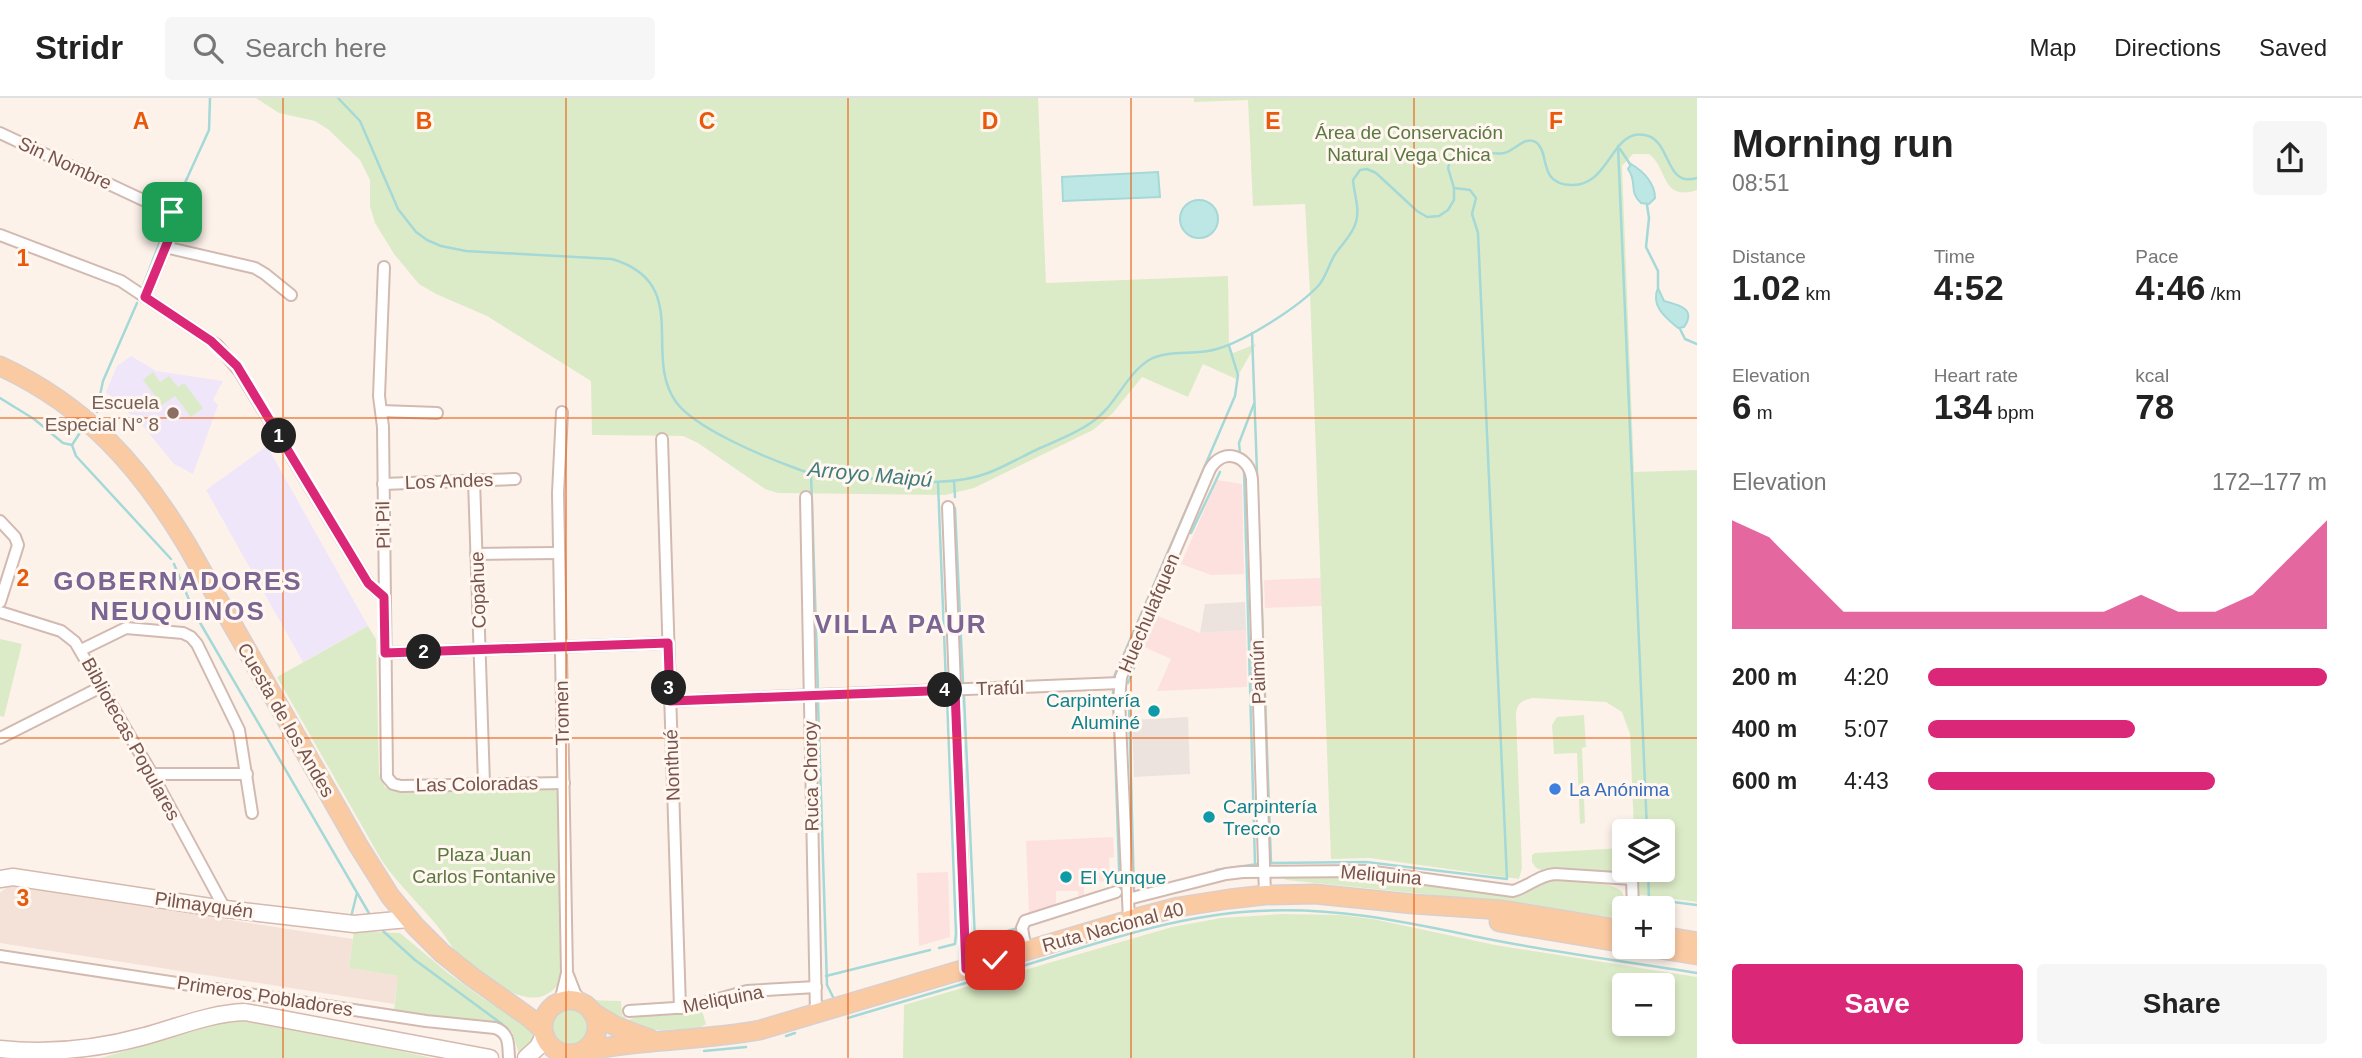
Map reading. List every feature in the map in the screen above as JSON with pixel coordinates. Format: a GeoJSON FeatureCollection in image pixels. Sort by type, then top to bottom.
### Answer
{"type":"FeatureCollection","features":[{"type":"Feature","properties":{"kind":"main road","name":"Cuesta de los Andes"},"geometry":{"type":"LineString","coordinates":[[0,366],[47,391],[83,416],[114,446],[149,487],[197,562],[368,863],[408,919],[442,953],[530,1018],[543,1032]]}},
{"type":"Feature","properties":{"kind":"main road","name":"Ruta Nacional 40"},"geometry":{"type":"LineString","coordinates":[[574,1055],[657,1041],[739,1034],[817,1014],[1129,920],[1195,904],[1265,895],[1332,894],[1502,911],[1612,928]]}},
{"type":"Feature","properties":{"kind":"main road","name":"Ruta Nacional 40"},"geometry":{"type":"LineString","coordinates":[[1413,904],[1475,918],[1612,941]]}},
{"type":"Feature","properties":{"kind":"main road"},"geometry":{"type":"LineString","coordinates":[[1675,938],[1697,942]]}},
{"type":"Feature","properties":{"kind":"main road"},"geometry":{"type":"LineString","coordinates":[[1675,951],[1697,955]]}},
{"type":"Feature","properties":{"kind":"main road","name":"Cuesta de los Andes"},"geometry":{"type":"LineString","coordinates":[[488,988],[529,1003],[558,1003]]}},
{"type":"Feature","properties":{"kind":"main road"},"geometry":{"type":"LineString","coordinates":[[572,1000],[587,1008],[596,1022],[596,1034],[591,1044],[574,1055],[554,1049],[543,1032],[547,1012],[558,1003],[572,1000]]}},
{"type":"Feature","properties":{"kind":"main road","name":"Ruta Nacional 40"},"geometry":{"type":"LineString","coordinates":[[587,1008],[623,1030],[657,1041]]}},
{"type":"Feature","properties":{"kind":"street","name":"Sin Nombre"},"geometry":{"type":"LineString","coordinates":[[0,133],[172,212],[176,221],[145,297]]}},
{"type":"Feature","properties":{"kind":"street"},"geometry":{"type":"LineString","coordinates":[[0,236],[107,275],[211,341],[232,360],[368,583],[384,597]]}},
{"type":"Feature","properties":{"kind":"street"},"geometry":{"type":"LineString","coordinates":[[165,247],[255,268],[291,295]]}},
{"type":"Feature","properties":{"kind":"street","name":"Pil Pil"},"geometry":{"type":"LineString","coordinates":[[384,267],[379,396],[383,484],[386,771],[390,782]]}},
{"type":"Feature","properties":{"kind":"street"},"geometry":{"type":"LineString","coordinates":[[381,411],[436,412]]}},
{"type":"Feature","properties":{"kind":"street","name":"Tromen"},"geometry":{"type":"LineString","coordinates":[[558,1003],[567,973],[558,474],[562,412]]}},
{"type":"Feature","properties":{"kind":"street","name":"Nonthué"},"geometry":{"type":"LineString","coordinates":[[662,439],[680,1008]]}},
{"type":"Feature","properties":{"kind":"street","name":"Huechulafquen"},"geometry":{"type":"LineString","coordinates":[[1129,920],[1119,700],[1121,683],[1210,469],[1221,457],[1235,456]]}},
{"type":"Feature","properties":{"kind":"street","name":"Paimún"},"geometry":{"type":"LineString","coordinates":[[1235,456],[1248,465],[1252,479],[1265,895]]}},
{"type":"Feature","properties":{"kind":"street","name":"Los Andes"},"geometry":{"type":"LineString","coordinates":[[383,484],[515,479]]}},
{"type":"Feature","properties":{"kind":"street","name":"Copahue"},"geometry":{"type":"LineString","coordinates":[[474,480],[484,784]]}},
{"type":"Feature","properties":{"kind":"street","name":"Ruca Choroy"},"geometry":{"type":"LineString","coordinates":[[806,497],[817,1014]]}},
{"type":"Feature","properties":{"kind":"street"},"geometry":{"type":"LineString","coordinates":[[948,507],[966,969]]}},
{"type":"Feature","properties":{"kind":"street"},"geometry":{"type":"LineString","coordinates":[[0,521],[15,537],[18,545],[0,602]]}},
{"type":"Feature","properties":{"kind":"street"},"geometry":{"type":"LineString","coordinates":[[476,554],[559,553]]}},
{"type":"Feature","properties":{"kind":"street","name":"Bibliotecas Populares"},"geometry":{"type":"LineString","coordinates":[[0,612],[66,633],[81,650],[225,909]]}},
{"type":"Feature","properties":{"kind":"street"},"geometry":{"type":"LineString","coordinates":[[81,650],[126,628],[183,633],[191,637],[236,721],[242,739],[252,813]]}},
{"type":"Feature","properties":{"kind":"street"},"geometry":{"type":"LineString","coordinates":[[385,653],[668,643]]}},
{"type":"Feature","properties":{"kind":"street","name":"Trafúl"},"geometry":{"type":"LineString","coordinates":[[670,701],[1121,683]]}},
{"type":"Feature","properties":{"kind":"street"},"geometry":{"type":"LineString","coordinates":[[0,738],[101,687]]}},
{"type":"Feature","properties":{"kind":"street"},"geometry":{"type":"LineString","coordinates":[[152,774],[247,774]]}},
{"type":"Feature","properties":{"kind":"street","name":"Las Coloradas"},"geometry":{"type":"LineString","coordinates":[[390,782],[401,786],[564,783]]}},
{"type":"Feature","properties":{"kind":"street","name":"Meliquina"},"geometry":{"type":"LineString","coordinates":[[1128,899],[1226,874],[1367,871],[1513,891],[1550,874],[1632,879],[1633,896]]}},
{"type":"Feature","properties":{"kind":"street","name":"Pilmayquén"},"geometry":{"type":"LineString","coordinates":[[1,877],[359,925],[408,919]]}},
{"type":"Feature","properties":{"kind":"street"},"geometry":{"type":"LineString","coordinates":[[1026,951],[1022,926],[1026,920],[1116,892]]}},
{"type":"Feature","properties":{"kind":"street","name":"Primeros Pobladores"},"geometry":{"type":"LineString","coordinates":[[0,956],[425,1021],[495,1028],[502,1031],[507,1038],[509,1058]]}},
{"type":"Feature","properties":{"kind":"street","name":"Tromen"},"geometry":{"type":"LineString","coordinates":[[567,973],[575,993],[587,1008]]}},
{"type":"Feature","properties":{"kind":"street","name":"Meliquina"},"geometry":{"type":"LineString","coordinates":[[629,1011],[680,1008],[741,992],[816,987]]}},
{"type":"Feature","properties":{"kind":"street"},"geometry":{"type":"LineString","coordinates":[[0,1049],[39,1051],[98,1046],[144,1037],[219,1015],[245,1013],[490,1058]]}},
{"type":"Feature","properties":{"kind":"street"},"geometry":{"type":"LineString","coordinates":[[526,1058],[538,1047],[543,1032]]}},
{"type":"Feature","properties":{"kind":"shaded area","name":"Escuela Especial N° 8"},"geometry":{"type":"Polygon","coordinates":[[[131,356],[156,371],[223,381],[213,400],[218,405],[193,474],[174,464],[143,426],[106,392],[117,366],[131,356]]]}},
{"type":"Feature","properties":{"kind":"shaded area"},"geometry":{"type":"Polygon","coordinates":[[[267,446],[368,626],[303,662],[206,490],[267,446]]]}},
{"type":"Feature","properties":{"kind":"shaded area"},"geometry":{"type":"Polygon","coordinates":[[[1217,480],[1242,484],[1244,574],[1211,575],[1181,564],[1217,480]]]}},
{"type":"Feature","properties":{"kind":"shaded area"},"geometry":{"type":"Polygon","coordinates":[[[1321,578],[1322,606],[1265,608],[1264,580],[1321,578]]]}},
{"type":"Feature","properties":{"kind":"shaded area"},"geometry":{"type":"Polygon","coordinates":[[[1245,602],[1246,630],[1200,633],[1205,604],[1245,602]]]}},
{"type":"Feature","properties":{"kind":"shaded area"},"geometry":{"type":"Polygon","coordinates":[[[1158,616],[1200,633],[1246,630],[1247,687],[1157,691],[1171,659],[1144,647],[1158,616]]]}},
{"type":"Feature","properties":{"kind":"shaded area"},"geometry":{"type":"Polygon","coordinates":[[[1188,717],[1190,774],[1134,777],[1132,720],[1188,717]]]}},
{"type":"Feature","properties":{"kind":"shaded area"},"geometry":{"type":"Polygon","coordinates":[[[1113,837],[1114,857],[1109,858],[1110,881],[1084,882],[1084,897],[1079,898],[1078,891],[1056,891],[1056,905],[1029,914],[1026,841],[1113,837]]]}},
{"type":"Feature","properties":{"kind":"shaded area"},"geometry":{"type":"Polygon","coordinates":[[[948,872],[950,937],[919,946],[917,873],[948,872]]]}},
{"type":"Feature","properties":{"kind":"shaded area"},"geometry":{"type":"Polygon","coordinates":[[[8,886],[353,939],[349,968],[399,976],[394,1004],[0,943],[0,893],[8,886]]]}},
{"type":"Feature","properties":{"kind":"green space"},"geometry":{"type":"Polygon","coordinates":[[[256,98],[1038,98],[1046,283],[1228,276],[1229,345],[1233,353],[1256,344],[1236,379],[1203,364],[1188,397],[1142,377],[1112,414],[1093,430],[974,488],[945,495],[778,493],[765,489],[698,443],[683,436],[592,435],[591,381],[487,316],[419,284],[394,254],[375,223],[370,206],[370,180],[360,160],[329,130],[315,121],[279,113],[256,98]]]}},
{"type":"Feature","properties":{"kind":"green space","name":"Área de Conservación Natural Vega Chica"},"geometry":{"type":"Polygon","coordinates":[[[1194,98],[1697,98],[1697,190],[1685,192],[1671,188],[1649,154],[1633,154],[1622,166],[1634,472],[1697,470],[1697,902],[1675,899],[1675,896],[1637,894],[1636,882],[1675,882],[1675,819],[1634,819],[1630,734],[1622,712],[1606,702],[1533,698],[1518,706],[1516,716],[1522,868],[1519,879],[1370,858],[1331,859],[1305,204],[1253,206],[1248,100],[1194,102],[1194,98]]]}},
{"type":"Feature","properties":{"kind":"green space"},"geometry":{"type":"Polygon","coordinates":[[[153,372],[160,382],[169,376],[178,387],[184,383],[203,408],[191,417],[175,396],[162,405],[143,380],[153,372]]]}},
{"type":"Feature","properties":{"kind":"green space","name":"Plaza Juan Carlos Fontanive"},"geometry":{"type":"Polygon","coordinates":[[[368,626],[376,639],[379,774],[385,787],[393,791],[553,788],[558,792],[562,972],[556,987],[543,996],[533,998],[511,992],[489,979],[456,952],[382,861],[277,677],[368,626]]]}},
{"type":"Feature","properties":{"kind":"green space"},"geometry":{"type":"Polygon","coordinates":[[[0,639],[22,644],[4,717],[0,716],[0,639]]]}},
{"type":"Feature","properties":{"kind":"green space"},"geometry":{"type":"Polygon","coordinates":[[[1584,715],[1586,747],[1582,748],[1585,823],[1580,824],[1577,753],[1554,754],[1552,725],[1557,717],[1584,715]]]}},
{"type":"Feature","properties":{"kind":"green space"},"geometry":{"type":"Polygon","coordinates":[[[1612,849],[1612,872],[1541,870],[1532,862],[1532,855],[1612,849]]]}},
{"type":"Feature","properties":{"kind":"green space"},"geometry":{"type":"Polygon","coordinates":[[[1363,875],[1513,896],[1548,880],[1565,878],[1608,884],[1622,892],[1624,896],[1612,896],[1611,917],[1521,904],[1286,880],[1284,876],[1363,875]]]}},
{"type":"Feature","properties":{"kind":"green space"},"geometry":{"type":"Polygon","coordinates":[[[1283,914],[1341,915],[1373,919],[1495,945],[1672,973],[1612,973],[1612,1036],[1675,1036],[1675,974],[1697,977],[1697,1058],[903,1058],[904,1005],[1172,927],[1221,918],[1283,914]]]}},
{"type":"Feature","properties":{"kind":"green space"},"geometry":{"type":"Polygon","coordinates":[[[354,931],[400,933],[484,999],[513,1014],[533,1032],[534,1042],[519,1054],[512,1032],[502,1024],[394,1010],[398,976],[349,968],[354,931]]]}},
{"type":"Feature","properties":{"kind":"green space"},"geometry":{"type":"Polygon","coordinates":[[[586,1000],[621,1001],[622,1015],[628,1020],[701,1008],[706,1024],[700,1028],[647,1031],[607,1015],[586,1000]]]}},
{"type":"Feature","properties":{"kind":"green space"},"geometry":{"type":"Polygon","coordinates":[[[570,1007],[578,1008],[584,1013],[589,1019],[589,1035],[584,1041],[578,1046],[570,1047],[562,1046],[556,1041],[551,1035],[550,1027],[551,1019],[556,1013],[562,1008],[570,1007]]]}},
{"type":"Feature","properties":{"kind":"green space"},"geometry":{"type":"Polygon","coordinates":[[[265,1022],[432,1058],[101,1058],[217,1024],[265,1022]]]}},
{"type":"Feature","properties":{"kind":"water"},"geometry":{"type":"Polygon","coordinates":[[[1631,164],[1651,182],[1655,198],[1649,204],[1641,203],[1635,195],[1628,169],[1631,164]]]}},
{"type":"Feature","properties":{"kind":"water"},"geometry":{"type":"Polygon","coordinates":[[[1158,172],[1160,197],[1063,201],[1062,177],[1158,172]]]}},
{"type":"Feature","properties":{"kind":"water"},"geometry":{"type":"Polygon","coordinates":[[[1199,200],[1212,206],[1218,219],[1212,232],[1199,238],[1186,232],[1180,219],[1186,206],[1199,200]]]}},
{"type":"Feature","properties":{"kind":"water"},"geometry":{"type":"Polygon","coordinates":[[[1658,288],[1664,301],[1687,311],[1684,327],[1678,328],[1660,311],[1656,300],[1658,288]]]}},
{"type":"Feature","properties":{"kind":"waterway"},"geometry":{"type":"LineString","coordinates":[[174,207],[209,130],[210,98]]}},
{"type":"Feature","properties":{"kind":"waterway","name":"Arroyo Maipú"},"geometry":{"type":"LineString","coordinates":[[338,98],[360,121],[398,209],[416,232],[427,240],[466,251],[612,259],[637,270],[651,285],[659,302],[667,383],[676,402],[698,422],[730,440],[803,471],[828,476],[910,481],[942,482],[973,478],[995,470],[1092,422],[1108,408],[1133,374],[1149,360],[1229,345],[1285,313],[1319,285],[1353,230],[1357,212],[1353,180],[1360,170],[1367,169],[1376,173],[1427,217],[1439,216],[1448,210],[1454,200],[1454,188],[1448,168],[1452,155],[1465,149],[1497,154],[1508,152],[1529,140],[1533,141],[1541,148],[1546,168],[1554,180],[1571,185],[1584,183],[1594,177],[1625,140],[1634,135],[1645,135],[1660,145],[1679,176],[1686,179],[1697,178]]}},
{"type":"Feature","properties":{"kind":"waterway"},"geometry":{"type":"LineString","coordinates":[[1618,146],[1646,819]]}},
{"type":"Feature","properties":{"kind":"waterway"},"geometry":{"type":"LineString","coordinates":[[1620,149],[1630,164]]}},
{"type":"Feature","properties":{"kind":"waterway"},"geometry":{"type":"LineString","coordinates":[[1270,863],[1366,862],[1507,879],[1478,233],[1472,214],[1476,198],[1470,190],[1454,188]]}},
{"type":"Feature","properties":{"kind":"waterway"},"geometry":{"type":"LineString","coordinates":[[1647,205],[1649,218],[1646,247],[1658,271],[1658,288]]}},
{"type":"Feature","properties":{"kind":"waterway"},"geometry":{"type":"LineString","coordinates":[[143,286],[169,218]]}},
{"type":"Feature","properties":{"kind":"waterway"},"geometry":{"type":"LineString","coordinates":[[100,395],[103,381],[137,303]]}},
{"type":"Feature","properties":{"kind":"waterway"},"geometry":{"type":"LineString","coordinates":[[1680,329],[1685,339],[1697,344]]}},
{"type":"Feature","properties":{"kind":"waterway"},"geometry":{"type":"LineString","coordinates":[[1252,333],[1271,863]]}},
{"type":"Feature","properties":{"kind":"waterway"},"geometry":{"type":"LineString","coordinates":[[1114,677],[1235,396],[1238,375],[1229,346]]}},
{"type":"Feature","properties":{"kind":"waterway"},"geometry":{"type":"LineString","coordinates":[[0,398],[34,419],[63,443],[72,445],[76,456],[171,559]]}},
{"type":"Feature","properties":{"kind":"waterway"},"geometry":{"type":"LineString","coordinates":[[97,412],[99,404]]}},
{"type":"Feature","properties":{"kind":"waterway"},"geometry":{"type":"LineString","coordinates":[[1240,454],[1239,443],[1254,404]]}},
{"type":"Feature","properties":{"kind":"waterway"},"geometry":{"type":"LineString","coordinates":[[72,445],[83,428]]}},
{"type":"Feature","properties":{"kind":"waterway"},"geometry":{"type":"LineString","coordinates":[[1244,470],[1255,864]]}},
{"type":"Feature","properties":{"kind":"waterway"},"geometry":{"type":"LineString","coordinates":[[1191,533],[1220,472]]}},
{"type":"Feature","properties":{"kind":"waterway"},"geometry":{"type":"LineString","coordinates":[[811,473],[818,690]]}},
{"type":"Feature","properties":{"kind":"waterway"},"geometry":{"type":"LineString","coordinates":[[954,481],[955,497]]}},
{"type":"Feature","properties":{"kind":"waterway"},"geometry":{"type":"LineString","coordinates":[[938,483],[946,683]]}},
{"type":"Feature","properties":{"kind":"waterway"},"geometry":{"type":"LineString","coordinates":[[955,508],[963,682]]}},
{"type":"Feature","properties":{"kind":"waterway"},"geometry":{"type":"LineString","coordinates":[[174,564],[195,614],[370,915]]}},
{"type":"Feature","properties":{"kind":"waterway"},"geometry":{"type":"LineString","coordinates":[[1165,594],[1168,587]]}},
{"type":"Feature","properties":{"kind":"waterway"},"geometry":{"type":"LineString","coordinates":[[1150,628],[1161,604]]}},
{"type":"Feature","properties":{"kind":"waterway"},"geometry":{"type":"LineString","coordinates":[[1128,683],[1145,640]]}},
{"type":"Feature","properties":{"kind":"waterway"},"geometry":{"type":"LineString","coordinates":[[1113,689],[1120,896]]}},
{"type":"Feature","properties":{"kind":"waterway"},"geometry":{"type":"LineString","coordinates":[[939,948],[955,944],[956,933],[947,697]]}},
{"type":"Feature","properties":{"kind":"waterway"},"geometry":{"type":"LineString","coordinates":[[964,697],[975,940]]}},
{"type":"Feature","properties":{"kind":"waterway"},"geometry":{"type":"LineString","coordinates":[[818,701],[827,985],[833,997]]}},
{"type":"Feature","properties":{"kind":"waterway"},"geometry":{"type":"LineString","coordinates":[[1129,705],[1134,892]]}},
{"type":"Feature","properties":{"kind":"waterway"},"geometry":{"type":"LineString","coordinates":[[1216,870],[1258,864]]}},
{"type":"Feature","properties":{"kind":"waterway"},"geometry":{"type":"LineString","coordinates":[[1648,882],[1649,899],[1697,905]]}},
{"type":"Feature","properties":{"kind":"waterway"},"geometry":{"type":"LineString","coordinates":[[351,917],[357,893]]}},
{"type":"Feature","properties":{"kind":"waterway"},"geometry":{"type":"LineString","coordinates":[[1016,968],[1166,924],[1227,914],[1287,910],[1369,917],[1532,947],[1697,973]]}},
{"type":"Feature","properties":{"kind":"waterway"},"geometry":{"type":"LineString","coordinates":[[971,941],[1018,928]]}},
{"type":"Feature","properties":{"kind":"waterway"},"geometry":{"type":"LineString","coordinates":[[383,931],[415,960],[502,1024]]}},
{"type":"Feature","properties":{"kind":"waterway"},"geometry":{"type":"LineString","coordinates":[[826,976],[930,950]]}},
{"type":"Feature","properties":{"kind":"waterway"},"geometry":{"type":"LineString","coordinates":[[848,1018],[1006,971]]}},
{"type":"Feature","properties":{"kind":"waterway"},"geometry":{"type":"LineString","coordinates":[[786,1036],[795,1033]]}},
{"type":"Feature","properties":{"kind":"waterway"},"geometry":{"type":"LineString","coordinates":[[704,1051],[746,1047]]}},
{"type":"Feature","properties":{"kind":"place","name":"Escuela Especial N° 8"},"geometry":{"type":"Point","coordinates":[173,413]}},
{"type":"Feature","properties":{"kind":"place","name":"Carpintería Aluminé"},"geometry":{"type":"Point","coordinates":[1154,711]}},
{"type":"Feature","properties":{"kind":"place","name":"La Anónima"},"geometry":{"type":"Point","coordinates":[1555,789]}},
{"type":"Feature","properties":{"kind":"place","name":"Carpintería Trecco"},"geometry":{"type":"Point","coordinates":[1209,817]}},
{"type":"Feature","properties":{"kind":"place","name":"El Yunque"},"geometry":{"type":"Point","coordinates":[1066,877]}},
{"type":"Feature","properties":{"kind":"district","name":"GOBERNADORES NEUQUINOS"},"geometry":{"type":"Point","coordinates":[178,596]}},
{"type":"Feature","properties":{"kind":"district","name":"VILLA PAUR"},"geometry":{"type":"Point","coordinates":[901,624]}},
{"type":"Feature","properties":{"kind":"route"},"geometry":{"type":"LineString","coordinates":[[172,212],[176,218],[175,224],[145,297],[211,341],[237,366],[368,583],[384,597],[385,653],[668,643],[670,701],[955,690],[966,969],[995,960]]}}]}
